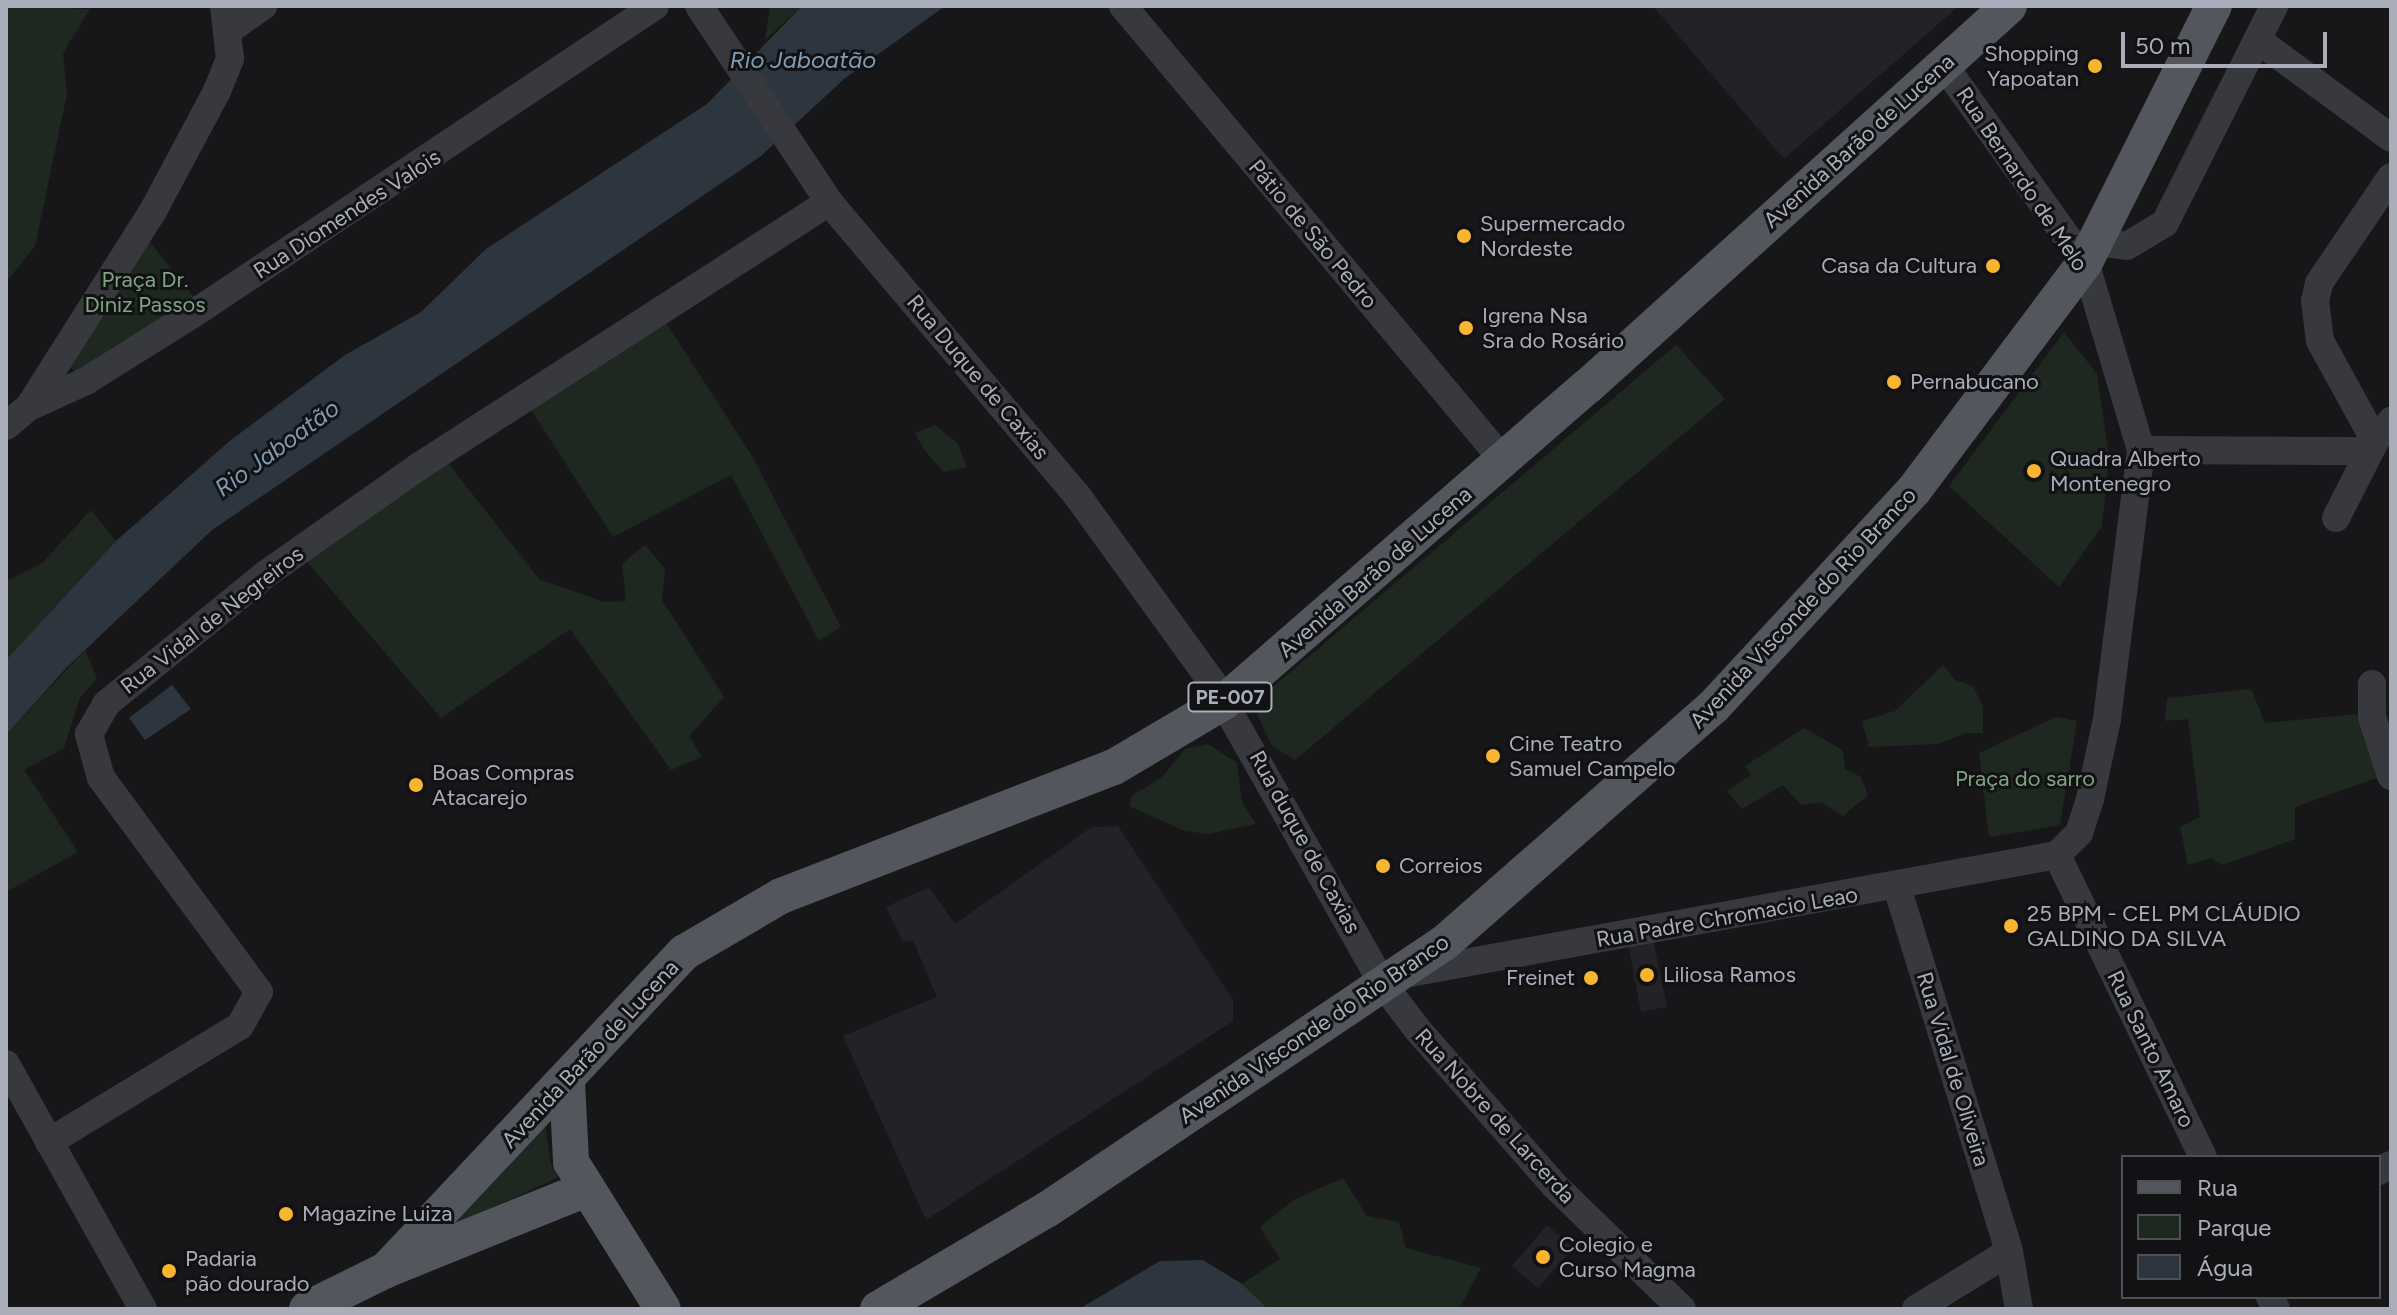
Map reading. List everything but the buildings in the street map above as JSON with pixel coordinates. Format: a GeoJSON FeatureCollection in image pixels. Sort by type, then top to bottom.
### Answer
{"type":"FeatureCollection","features":[{"type":"Feature","properties":{"kind":"main road","name":"Avenida Barão de Lucena"},"geometry":{"type":"LineString","coordinates":[[386,1270],[567,1082],[659,976],[731,921],[794,890],[1114,767],[1224,702],[1503,460],[2009,6]]}},
{"type":"Feature","properties":{"kind":"main road","name":"Avenida Visconde do Rio Branco"},"geometry":{"type":"LineString","coordinates":[[878,1309],[1048,1209],[1443,944],[1714,706],[1920,483],[2090,252],[2214,6]]}},
{"type":"Feature","properties":{"kind":"main road"},"geometry":{"type":"LineString","coordinates":[[567,1082],[566,1147],[584,1190],[663,1309]]}},
{"type":"Feature","properties":{"kind":"main road","name":"Avenida Barão de Lucena"},"geometry":{"type":"LineString","coordinates":[[307,1309],[386,1270],[584,1190]]}},
{"type":"Feature","properties":{"kind":"street"},"geometry":{"type":"LineString","coordinates":[[6,426],[29,407],[154,209],[217,91],[230,59],[227,18],[263,6]]}},
{"type":"Feature","properties":{"kind":"street","name":"Rua Diomendes Valois"},"geometry":{"type":"LineString","coordinates":[[29,407],[86,381],[193,314],[655,6]]}},
{"type":"Feature","properties":{"kind":"street","name":"Rua Duque de Caxias"},"geometry":{"type":"LineString","coordinates":[[699,6],[727,55],[829,202],[1076,494],[1224,702]]}},
{"type":"Feature","properties":{"kind":"street","name":"Pátio de São Pedro"},"geometry":{"type":"LineString","coordinates":[[1123,6],[1503,460]]}},
{"type":"Feature","properties":{"kind":"street"},"geometry":{"type":"LineString","coordinates":[[2090,252],[2127,246],[2165,223],[2274,6]]}},
{"type":"Feature","properties":{"kind":"street"},"geometry":{"type":"LineString","coordinates":[[2259,41],[2391,138]]}},
{"type":"Feature","properties":{"kind":"street","name":"Rua Bernardo de Melo"},"geometry":{"type":"LineString","coordinates":[[1943,64],[2090,252],[2141,450],[2107,719],[2086,816],[2079,833],[2057,855]]}},
{"type":"Feature","properties":{"kind":"street"},"geometry":{"type":"LineString","coordinates":[[2378,438],[2320,341],[2315,301],[2319,283],[2391,177]]}},
{"type":"Feature","properties":{"kind":"street","name":"Rua Vidal de Negreiros"},"geometry":{"type":"LineString","coordinates":[[49,1142],[240,1026],[259,992],[101,778],[89,734],[106,704],[266,574],[418,467],[829,202]]}},
{"type":"Feature","properties":{"kind":"street"},"geometry":{"type":"LineString","coordinates":[[2141,450],[2378,438]]}},
{"type":"Feature","properties":{"kind":"street"},"geometry":{"type":"LineString","coordinates":[[2336,518],[2378,438]]}},
{"type":"Feature","properties":{"kind":"street"},"geometry":{"type":"LineString","coordinates":[[2372,684],[2372,717],[2391,776]]}},
{"type":"Feature","properties":{"kind":"street","name":"Rua duque de Caxias"},"geometry":{"type":"LineString","coordinates":[[1224,702],[1390,980]]}},
{"type":"Feature","properties":{"kind":"street","name":"Rua Padre Chromacio Leao"},"geometry":{"type":"LineString","coordinates":[[1390,980],[2057,855]]}},
{"type":"Feature","properties":{"kind":"street","name":"Rua Santo Amaro"},"geometry":{"type":"LineString","coordinates":[[2057,855],[2202,1155]]}},
{"type":"Feature","properties":{"kind":"street","name":"Rua Vidal de Oliveira"},"geometry":{"type":"LineString","coordinates":[[1897,887],[2009,1252],[2019,1309]]}},
{"type":"Feature","properties":{"kind":"street","name":"Rua Nobre de Larcerda"},"geometry":{"type":"LineString","coordinates":[[1390,980],[1473,1096],[1554,1185],[1682,1309]]}},
{"type":"Feature","properties":{"kind":"street"},"geometry":{"type":"LineString","coordinates":[[6,1064],[143,1309]]}},
{"type":"Feature","properties":{"kind":"street"},"geometry":{"type":"LineString","coordinates":[[1916,1309],[2009,1252]]}},
{"type":"Feature","properties":{"kind":"shaded area"},"geometry":{"type":"Polygon","coordinates":[[[1653,6],[1959,6],[1784,159],[1653,6]]]}},
{"type":"Feature","properties":{"kind":"shaded area"},"geometry":{"type":"Polygon","coordinates":[[[1118,826],[1233,1000],[1233,1021],[926,1220],[843,1036],[937,997],[913,940],[903,942],[886,907],[929,887],[955,924],[1092,827],[1118,826]]]}},
{"type":"Feature","properties":{"kind":"shaded area","name":"Liliosa Ramos"},"geometry":{"type":"Polygon","coordinates":[[[1653,939],[1667,1007],[1641,1012],[1628,944],[1653,939]]]}},
{"type":"Feature","properties":{"kind":"shaded area","name":"Colegio e Curso Magma"},"geometry":{"type":"Polygon","coordinates":[[[1547,1225],[1573,1248],[1538,1288],[1512,1266],[1547,1225]]]}},
{"type":"Feature","properties":{"kind":"green space"},"geometry":{"type":"Polygon","coordinates":[[[6,6],[90,9],[63,53],[67,94],[35,246],[6,282],[6,6]]]}},
{"type":"Feature","properties":{"kind":"green space"},"geometry":{"type":"Polygon","coordinates":[[[770,6],[802,6],[765,40],[770,6]]]}},
{"type":"Feature","properties":{"kind":"green space","name":"Praça Dr. Diniz Passos"},"geometry":{"type":"Polygon","coordinates":[[[149,241],[196,300],[83,377],[67,365],[149,241]]]}},
{"type":"Feature","properties":{"kind":"green space"},"geometry":{"type":"Polygon","coordinates":[[[663,318],[752,456],[841,627],[819,641],[731,475],[613,537],[528,405],[663,318]]]}},
{"type":"Feature","properties":{"kind":"green space","name":"Quadra Alberto Montenegro"},"geometry":{"type":"Polygon","coordinates":[[[2064,332],[2097,374],[2109,456],[2102,526],[2059,587],[1949,486],[2064,332]]]}},
{"type":"Feature","properties":{"kind":"green space"},"geometry":{"type":"Polygon","coordinates":[[[1676,345],[1725,399],[1295,760],[1272,746],[1256,712],[1260,698],[1676,345]]]}},
{"type":"Feature","properties":{"kind":"green space"},"geometry":{"type":"Polygon","coordinates":[[[935,425],[958,444],[967,467],[944,472],[924,450],[915,433],[935,425]]]}},
{"type":"Feature","properties":{"kind":"green space"},"geometry":{"type":"Polygon","coordinates":[[[444,458],[539,579],[604,602],[626,601],[622,564],[645,545],[665,569],[662,600],[724,697],[689,736],[702,757],[671,770],[570,629],[441,718],[303,557],[444,458]]]}},
{"type":"Feature","properties":{"kind":"green space"},"geometry":{"type":"Polygon","coordinates":[[[91,510],[116,541],[6,660],[6,581],[42,563],[91,510]]]}},
{"type":"Feature","properties":{"kind":"green space"},"geometry":{"type":"Polygon","coordinates":[[[85,650],[97,678],[80,698],[64,748],[24,770],[78,852],[6,892],[6,735],[85,650]]]}},
{"type":"Feature","properties":{"kind":"green space"},"geometry":{"type":"Polygon","coordinates":[[[1943,665],[1955,680],[1973,686],[1983,707],[1983,733],[1965,733],[1938,744],[1869,747],[1862,721],[1895,711],[1943,665]]]}},
{"type":"Feature","properties":{"kind":"green space"},"geometry":{"type":"Polygon","coordinates":[[[2251,689],[2265,723],[2357,714],[2379,777],[2295,807],[2295,839],[2222,865],[2212,858],[2188,865],[2180,827],[2200,817],[2188,719],[2165,721],[2167,698],[2251,689]]]}},
{"type":"Feature","properties":{"kind":"green space","name":"Praça do sarro"},"geometry":{"type":"Polygon","coordinates":[[[2056,717],[2077,721],[2060,825],[1989,837],[1979,753],[2056,717]]]}},
{"type":"Feature","properties":{"kind":"green space"},"geometry":{"type":"Polygon","coordinates":[[[1804,728],[1843,750],[1845,769],[1861,777],[1868,795],[1843,816],[1821,802],[1801,805],[1783,785],[1742,809],[1727,791],[1751,775],[1745,766],[1804,728]]]}},
{"type":"Feature","properties":{"kind":"green space"},"geometry":{"type":"Polygon","coordinates":[[[1208,744],[1237,763],[1242,802],[1256,824],[1208,834],[1185,831],[1129,806],[1132,796],[1162,777],[1185,749],[1208,744]]]}},
{"type":"Feature","properties":{"kind":"green space"},"geometry":{"type":"Polygon","coordinates":[[[544,1120],[551,1164],[559,1177],[424,1239],[544,1120]]]}},
{"type":"Feature","properties":{"kind":"green space"},"geometry":{"type":"Polygon","coordinates":[[[1343,1178],[1367,1216],[1399,1222],[1406,1248],[1481,1268],[1459,1309],[1268,1309],[1242,1284],[1280,1259],[1260,1227],[1293,1200],[1343,1178]]]}},
{"type":"Feature","properties":{"kind":"water","name":"Rio Jaboatão"},"geometry":{"type":"Polygon","coordinates":[[[802,6],[945,6],[844,79],[761,156],[212,530],[67,667],[6,735],[6,660],[116,541],[231,440],[345,355],[421,312],[486,249],[707,104],[802,6]]]}},
{"type":"Feature","properties":{"kind":"water"},"geometry":{"type":"Polygon","coordinates":[[[172,685],[191,709],[145,740],[129,718],[172,685]]]}},
{"type":"Feature","properties":{"kind":"water"},"geometry":{"type":"Polygon","coordinates":[[[1203,1260],[1242,1284],[1268,1309],[1079,1309],[1160,1261],[1203,1260]]]}},
{"type":"Feature","properties":{"kind":"place","name":"Shopping Yapoatan"},"geometry":{"type":"Point","coordinates":[2095,66]}},
{"type":"Feature","properties":{"kind":"place","name":"Supermercado Nordeste"},"geometry":{"type":"Point","coordinates":[1464,236]}},
{"type":"Feature","properties":{"kind":"place","name":"Casa da Cultura"},"geometry":{"type":"Point","coordinates":[1993,266]}},
{"type":"Feature","properties":{"kind":"place","name":"Igrena Nsa Sra do Rosário"},"geometry":{"type":"Point","coordinates":[1466,328]}},
{"type":"Feature","properties":{"kind":"place","name":"Pernabucano"},"geometry":{"type":"Point","coordinates":[1894,382]}},
{"type":"Feature","properties":{"kind":"place","name":"Quadra Alberto Montenegro"},"geometry":{"type":"Point","coordinates":[2034,471]}},
{"type":"Feature","properties":{"kind":"place","name":"Cine Teatro Samuel Campelo"},"geometry":{"type":"Point","coordinates":[1493,756]}},
{"type":"Feature","properties":{"kind":"place","name":"Boas Compras Atacarejo"},"geometry":{"type":"Point","coordinates":[416,785]}},
{"type":"Feature","properties":{"kind":"place","name":"Correios"},"geometry":{"type":"Point","coordinates":[1383,866]}},
{"type":"Feature","properties":{"kind":"place","name":"25 BPM - CEL PM CLÁUDIO GALDINO DA SILVA"},"geometry":{"type":"Point","coordinates":[2011,926]}},
{"type":"Feature","properties":{"kind":"place","name":"Liliosa Ramos"},"geometry":{"type":"Point","coordinates":[1647,975]}},
{"type":"Feature","properties":{"kind":"place","name":"Freinet"},"geometry":{"type":"Point","coordinates":[1591,978]}},
{"type":"Feature","properties":{"kind":"place","name":"Magazine Luiza"},"geometry":{"type":"Point","coordinates":[286,1214]}},
{"type":"Feature","properties":{"kind":"place","name":"Colegio e Curso Magma"},"geometry":{"type":"Point","coordinates":[1543,1257]}},
{"type":"Feature","properties":{"kind":"place","name":"Padaria pão dourado"},"geometry":{"type":"Point","coordinates":[169,1271]}}]}
